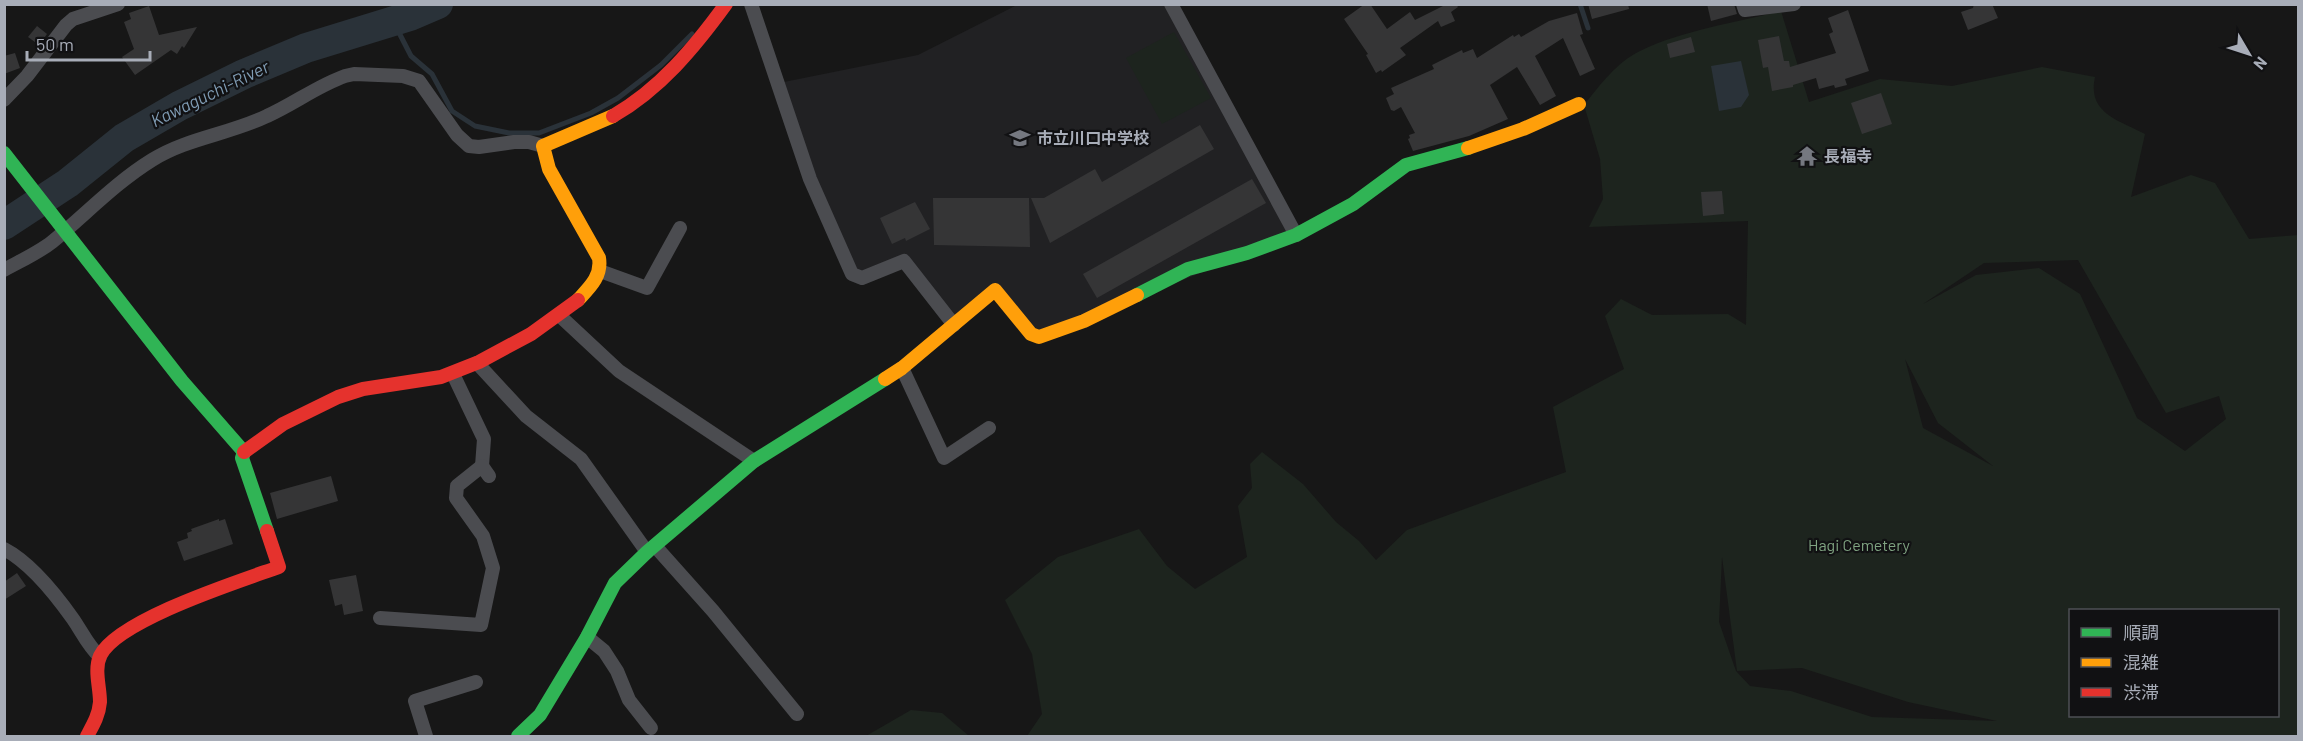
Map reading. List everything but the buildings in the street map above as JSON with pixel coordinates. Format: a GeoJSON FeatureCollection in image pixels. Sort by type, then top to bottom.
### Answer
{"type":"FeatureCollection","features":[{"type":"Feature","properties":{"kind":"street"},"geometry":{"type":"LineString","coordinates":[[73,4],[73,19]]}},
{"type":"Feature","properties":{"kind":"street"},"geometry":{"type":"LineString","coordinates":[[4,100],[27,76],[73,19],[118,4]]}},
{"type":"Feature","properties":{"kind":"street"},"geometry":{"type":"LineString","coordinates":[[4,270],[50,244],[61,226],[162,154],[173,148],[268,116],[335,80],[354,74],[403,76],[419,81],[457,135],[469,146],[529,142],[543,146],[615,115],[642,97],[663,80],[701,39],[726,4]]}},
{"type":"Feature","properties":{"kind":"street"},"geometry":{"type":"LineString","coordinates":[[751,4],[810,179],[852,274],[862,278],[904,261],[954,325]]}},
{"type":"Feature","properties":{"kind":"street"},"geometry":{"type":"LineString","coordinates":[[1171,4],[1296,235]]}},
{"type":"Feature","properties":{"kind":"street"},"geometry":{"type":"LineString","coordinates":[[1743,4],[1745,10],[1794,4]]}},
{"type":"Feature","properties":{"kind":"street"},"geometry":{"type":"LineString","coordinates":[[518,736],[540,715],[587,637],[615,583],[651,549],[754,461],[902,368],[995,290],[1031,334],[1039,337],[1084,321],[1188,268],[1247,253],[1296,235],[1353,204],[1406,165],[1473,147],[1523,129],[1579,104]]}},
{"type":"Feature","properties":{"kind":"street"},"geometry":{"type":"LineString","coordinates":[[87,736],[100,714],[100,657],[110,642],[156,615],[279,567],[242,458],[244,452],[275,429],[339,396],[377,386],[453,374],[477,363],[560,316],[585,293],[600,271],[599,256],[549,169],[543,146]]}},
{"type":"Feature","properties":{"kind":"street"},"geometry":{"type":"LineString","coordinates":[[4,153],[182,381],[244,452]]}},
{"type":"Feature","properties":{"kind":"street"},"geometry":{"type":"LineString","coordinates":[[600,271],[647,288],[680,228]]}},
{"type":"Feature","properties":{"kind":"street"},"geometry":{"type":"LineString","coordinates":[[560,316],[619,371],[754,461]]}},
{"type":"Feature","properties":{"kind":"street"},"geometry":{"type":"LineString","coordinates":[[477,363],[526,416],[581,459],[651,549],[713,611],[797,714]]}},
{"type":"Feature","properties":{"kind":"street"},"geometry":{"type":"LineString","coordinates":[[902,368],[944,459],[989,428]]}},
{"type":"Feature","properties":{"kind":"street"},"geometry":{"type":"LineString","coordinates":[[380,618],[481,625],[493,568],[483,536],[456,498],[457,486],[485,471],[484,439],[453,374]]}},
{"type":"Feature","properties":{"kind":"street"},"geometry":{"type":"LineString","coordinates":[[4,549],[40,576],[72,618],[91,648],[100,657]]}},
{"type":"Feature","properties":{"kind":"street"},"geometry":{"type":"LineString","coordinates":[[587,637],[604,651],[617,671],[629,700],[651,728]]}},
{"type":"Feature","properties":{"kind":"street"},"geometry":{"type":"LineString","coordinates":[[426,736],[416,701],[476,682]]}},
{"type":"Feature","properties":{"kind":"shaded area","name":"市立川口中学校"},"geometry":{"type":"Polygon","coordinates":[[[1017,5],[1171,5],[1296,235],[1039,337],[995,290],[954,325],[904,261],[852,274],[779,83],[918,55],[1017,5]]]}},
{"type":"Feature","properties":{"kind":"shaded area"},"geometry":{"type":"Polygon","coordinates":[[[1741,61],[1749,95],[1741,107],[1719,111],[1711,66],[1741,61]]]}},
{"type":"Feature","properties":{"kind":"green space","name":"Hagi Cemetery"},"geometry":{"type":"Polygon","coordinates":[[[1781,11],[1809,102],[1880,79],[1952,86],[2042,67],[2095,77],[2094,89],[2100,107],[2115,119],[2145,134],[2131,197],[2191,175],[2215,183],[2249,239],[2298,235],[2298,736],[1027,736],[1042,714],[1032,654],[1005,600],[1058,557],[1139,529],[1167,566],[1195,589],[1247,557],[1238,506],[1252,488],[1250,464],[1262,452],[1303,484],[1336,522],[1359,541],[1376,560],[1407,530],[1566,472],[1553,407],[1624,369],[1605,316],[1621,299],[1652,315],[1728,314],[1746,325],[1748,221],[1589,227],[1603,199],[1600,159],[1584,105],[1616,68],[1632,56],[1691,32],[1781,11]],[[2078,260],[1984,263],[1923,304],[1976,275],[2039,268],[2080,294],[2137,418],[2185,451],[2226,419],[2219,396],[2166,413],[2078,260]],[[1905,359],[1923,428],[1993,466],[1938,423],[1905,359]],[[1722,557],[1719,622],[1736,671],[1750,686],[1791,691],[1872,717],[1997,721],[1908,702],[1802,668],[1737,671],[1722,557]]]}},
{"type":"Feature","properties":{"kind":"green space"},"geometry":{"type":"Polygon","coordinates":[[[1174,32],[1211,98],[1162,124],[1126,58],[1174,32]]]}},
{"type":"Feature","properties":{"kind":"green space"},"geometry":{"type":"Polygon","coordinates":[[[911,710],[942,713],[969,736],[866,736],[911,710]]]}},
{"type":"Feature","properties":{"kind":"waterway","name":"Kawaguchi-River"},"geometry":{"type":"LineString","coordinates":[[4,225],[68,183],[124,138],[179,106],[244,74],[306,48],[410,16],[438,4]]}},
{"type":"Feature","properties":{"kind":"waterway"},"geometry":{"type":"LineString","coordinates":[[1580,4],[1588,28]]}},
{"type":"Feature","properties":{"kind":"waterway"},"geometry":{"type":"LineString","coordinates":[[393,21],[411,56],[432,74],[452,111],[475,126],[509,133],[539,133],[591,113],[618,98],[661,65],[692,34]]}},
{"type":"Feature","properties":{"kind":"traffic: fast"},"geometry":{"type":"LineString","coordinates":[[1137,295],[1188,269],[1247,253],[1296,235],[1353,204],[1406,165],[1468,148]]}},
{"type":"Feature","properties":{"kind":"traffic: fast"},"geometry":{"type":"LineString","coordinates":[[4,153],[182,381],[244,452],[242,458],[267,531]]}},
{"type":"Feature","properties":{"kind":"traffic: fast"},"geometry":{"type":"LineString","coordinates":[[518,736],[540,715],[587,637],[615,583],[647,552],[754,461],[885,379]]}},
{"type":"Feature","properties":{"kind":"traffic: slow"},"geometry":{"type":"LineString","coordinates":[[1468,148],[1523,129],[1579,104]]}},
{"type":"Feature","properties":{"kind":"traffic: slow"},"geometry":{"type":"LineString","coordinates":[[578,300],[597,276],[599,258],[549,169],[543,146],[613,116]]}},
{"type":"Feature","properties":{"kind":"traffic: slow"},"geometry":{"type":"LineString","coordinates":[[885,379],[902,368],[995,290],[1031,334],[1039,337],[1084,321],[1137,295]]}},
{"type":"Feature","properties":{"kind":"traffic: jam"},"geometry":{"type":"LineString","coordinates":[[613,116],[661,80],[726,4]]}},
{"type":"Feature","properties":{"kind":"traffic: jam"},"geometry":{"type":"LineString","coordinates":[[244,452],[283,424],[338,397],[363,389],[441,377],[479,362],[531,334],[578,300]]}},
{"type":"Feature","properties":{"kind":"traffic: jam"},"geometry":{"type":"LineString","coordinates":[[87,736],[99,707],[98,661],[111,642],[130,629],[181,603],[279,567],[267,531]]}},
{"type":"Feature","properties":{"kind":"place","name":"市立川口中学校"},"geometry":{"type":"Point","coordinates":[1020,138]}},
{"type":"Feature","properties":{"kind":"place","name":"長福寺"},"geometry":{"type":"Point","coordinates":[1807,156]}}]}
